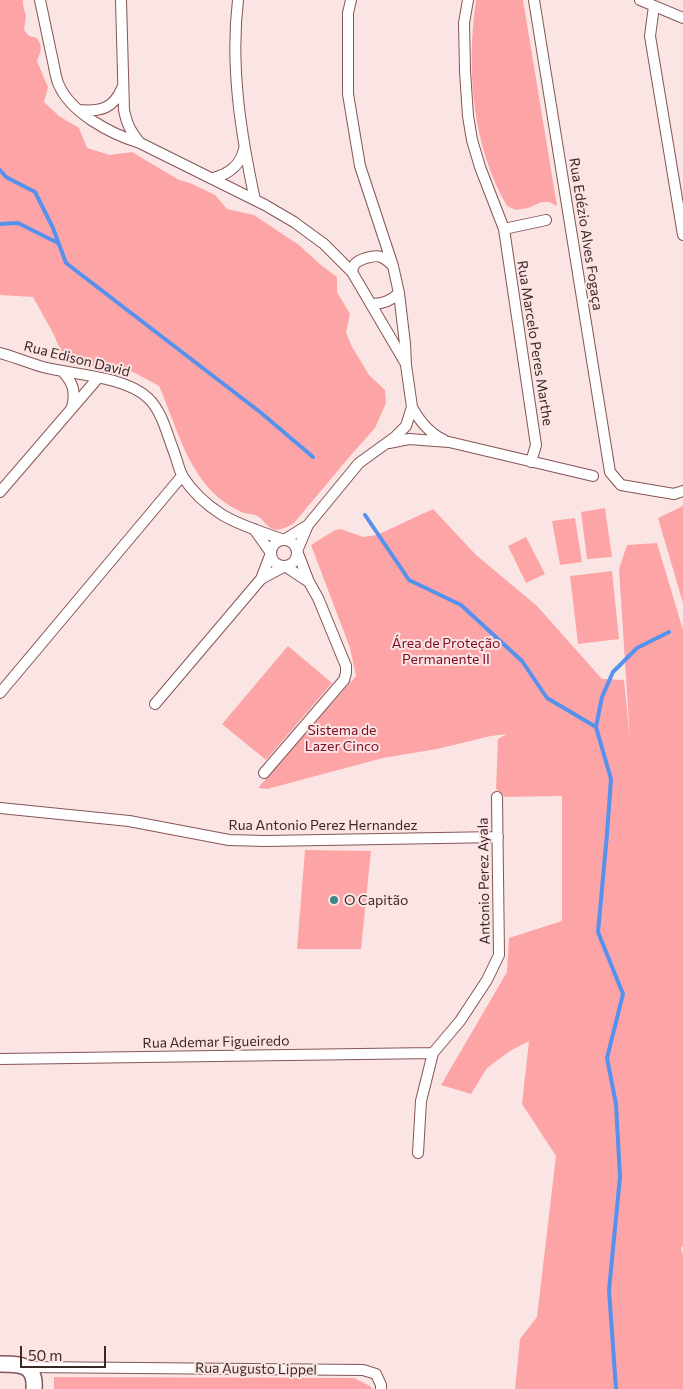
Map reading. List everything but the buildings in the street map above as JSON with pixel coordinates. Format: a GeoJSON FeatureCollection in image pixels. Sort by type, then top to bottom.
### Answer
{"type":"FeatureCollection","features":[{"type":"Feature","properties":{"kind":"main road","name":"Rua Augusto Lippel"},"geometry":{"type":"LineString","coordinates":[[0,1364],[26,1367]]}},
{"type":"Feature","properties":{"kind":"main road"},"geometry":{"type":"LineString","coordinates":[[26,1367],[32,1372],[35,1379],[34,1389]]}},
{"type":"Feature","properties":{"kind":"street"},"geometry":{"type":"LineString","coordinates":[[40,0],[58,82],[65,96],[79,110],[91,120],[128,140],[140,143],[213,178],[302,227],[330,250],[352,272],[406,365]]}},
{"type":"Feature","properties":{"kind":"street"},"geometry":{"type":"LineString","coordinates":[[121,0],[124,110],[131,132],[140,143]]}},
{"type":"Feature","properties":{"kind":"street"},"geometry":{"type":"LineString","coordinates":[[238,0],[235,25],[238,100],[244,148],[255,200]]}},
{"type":"Feature","properties":{"kind":"street"},"geometry":{"type":"LineString","coordinates":[[352,0],[348,13],[348,94],[360,166],[393,266],[399,293],[412,407],[426,428],[436,437],[449,442],[593,476]]}},
{"type":"Feature","properties":{"kind":"street","name":"Rua Marcelo Peres Marthe"},"geometry":{"type":"LineString","coordinates":[[468,0],[464,23],[468,116],[472,140],[480,166],[504,229],[536,444],[531,462]]}},
{"type":"Feature","properties":{"kind":"street","name":"Rua Edézio Alves Fogaça"},"geometry":{"type":"LineString","coordinates":[[534,0],[610,472],[621,485],[674,494],[683,491]]}},
{"type":"Feature","properties":{"kind":"street"},"geometry":{"type":"LineString","coordinates":[[640,0],[683,18]]}},
{"type":"Feature","properties":{"kind":"street"},"geometry":{"type":"LineString","coordinates":[[654,6],[650,36],[683,235]]}},
{"type":"Feature","properties":{"kind":"street"},"geometry":{"type":"LineString","coordinates":[[79,110],[92,111],[108,107],[116,101],[123,86]]}},
{"type":"Feature","properties":{"kind":"street"},"geometry":{"type":"LineString","coordinates":[[213,178],[233,170],[241,160],[244,148]]}},
{"type":"Feature","properties":{"kind":"street"},"geometry":{"type":"LineString","coordinates":[[504,229],[546,220]]}},
{"type":"Feature","properties":{"kind":"street"},"geometry":{"type":"LineString","coordinates":[[352,272],[355,264],[375,256],[386,259],[393,266]]}},
{"type":"Feature","properties":{"kind":"street"},"geometry":{"type":"LineString","coordinates":[[372,304],[385,303],[395,298],[399,293]]}},
{"type":"Feature","properties":{"kind":"street","name":"Rua Edison David"},"geometry":{"type":"LineString","coordinates":[[0,353],[135,389],[148,398],[158,411],[182,476],[199,496],[221,514],[253,529],[284,540]]}},
{"type":"Feature","properties":{"kind":"street"},"geometry":{"type":"LineString","coordinates":[[62,371],[70,378],[74,389],[72,408]]}},
{"type":"Feature","properties":{"kind":"street"},"geometry":{"type":"LineString","coordinates":[[0,492],[98,378]]}},
{"type":"Feature","properties":{"kind":"street"},"geometry":{"type":"LineString","coordinates":[[412,407],[405,430],[406,435],[412,439]]}},
{"type":"Feature","properties":{"kind":"street"},"geometry":{"type":"LineString","coordinates":[[261,579],[293,562],[308,525],[359,463],[395,437],[406,426]]}},
{"type":"Feature","properties":{"kind":"street"},"geometry":{"type":"LineString","coordinates":[[383,445],[394,441],[412,439],[449,442]]}},
{"type":"Feature","properties":{"kind":"street"},"geometry":{"type":"LineString","coordinates":[[0,693],[182,476]]}},
{"type":"Feature","properties":{"kind":"street"},"geometry":{"type":"LineString","coordinates":[[155,704],[261,579],[275,544],[308,525]]}},
{"type":"Feature","properties":{"kind":"street","name":"Rua Edison David"},"geometry":{"type":"LineString","coordinates":[[253,529],[271,553]]}},
{"type":"Feature","properties":{"kind":"street"},"geometry":{"type":"LineString","coordinates":[[264,773],[344,680],[346,673],[346,666],[297,551],[293,544],[284,540]]}},
{"type":"Feature","properties":{"kind":"street"},"geometry":{"type":"LineString","coordinates":[[271,553],[274,562],[286,566],[309,582]]}},
{"type":"Feature","properties":{"kind":"street","name":"Antonio Perez Ayala"},"geometry":{"type":"LineString","coordinates":[[418,1154],[421,1101],[433,1054],[460,1021],[487,980],[499,955],[497,797]]}},
{"type":"Feature","properties":{"kind":"street","name":"Rua Antonio Perez Hernandez"},"geometry":{"type":"LineString","coordinates":[[0,808],[129,821],[229,840],[498,837]]}},
{"type":"Feature","properties":{"kind":"street","name":"Rua Ademar Figueiredo"},"geometry":{"type":"LineString","coordinates":[[0,1059],[433,1054]]}},
{"type":"Feature","properties":{"kind":"street","name":"Rua Augusto Lippel"},"geometry":{"type":"LineString","coordinates":[[26,1367],[363,1370],[376,1374],[382,1389]]}},
{"type":"Feature","properties":{"kind":"green space"},"geometry":{"type":"Polygon","coordinates":[[[0,0],[23,0],[26,16],[24,30],[29,36],[37,38],[41,47],[37,61],[48,87],[44,102],[59,116],[79,128],[87,148],[110,155],[132,152],[179,180],[215,195],[227,209],[254,215],[299,245],[337,277],[337,292],[350,314],[346,332],[351,345],[369,375],[385,390],[386,403],[375,428],[291,525],[277,530],[270,528],[260,518],[238,510],[214,493],[202,480],[185,451],[159,386],[133,372],[66,363],[54,335],[33,297],[0,295],[0,0]]]}},
{"type":"Feature","properties":{"kind":"green space"},"geometry":{"type":"Polygon","coordinates":[[[476,0],[523,0],[557,206],[549,202],[542,202],[528,208],[516,210],[507,206],[495,183],[479,132],[472,79],[473,26],[476,0]]]}},
{"type":"Feature","properties":{"kind":"green space"},"geometry":{"type":"Polygon","coordinates":[[[683,506],[683,603],[658,518],[683,506]]]}},
{"type":"Feature","properties":{"kind":"green space"},"geometry":{"type":"Polygon","coordinates":[[[605,508],[612,557],[587,559],[581,512],[605,508]]]}},
{"type":"Feature","properties":{"kind":"green space"},"geometry":{"type":"Polygon","coordinates":[[[433,509],[476,555],[537,606],[602,679],[624,680],[630,739],[619,569],[627,545],[657,543],[683,630],[683,1246],[681,1248],[683,1255],[683,1389],[515,1389],[520,1339],[537,1317],[556,1156],[522,1104],[529,1041],[510,1051],[487,1068],[471,1094],[441,1085],[507,972],[509,938],[562,921],[562,796],[505,797],[496,789],[498,739],[507,734],[383,758],[267,789],[258,788],[356,676],[350,648],[311,545],[335,530],[341,529],[363,537],[377,535],[433,509]]]}},
{"type":"Feature","properties":{"kind":"green space"},"geometry":{"type":"Polygon","coordinates":[[[575,518],[582,562],[560,565],[552,521],[575,518]]]}},
{"type":"Feature","properties":{"kind":"green space"},"geometry":{"type":"Polygon","coordinates":[[[526,537],[545,574],[526,583],[508,546],[526,537]]]}},
{"type":"Feature","properties":{"kind":"green space"},"geometry":{"type":"Polygon","coordinates":[[[612,571],[619,639],[578,644],[570,576],[612,571]]]}},
{"type":"Feature","properties":{"kind":"green space"},"geometry":{"type":"Polygon","coordinates":[[[288,646],[332,683],[266,760],[222,724],[288,646]]]}},
{"type":"Feature","properties":{"kind":"green space","name":"O Capitão"},"geometry":{"type":"Polygon","coordinates":[[[305,850],[371,851],[361,949],[297,949],[305,850]]]}},
{"type":"Feature","properties":{"kind":"green space"},"geometry":{"type":"Polygon","coordinates":[[[54,1377],[354,1378],[370,1386],[372,1389],[54,1389],[54,1377]]]}},
{"type":"Feature","properties":{"kind":"waterway"},"geometry":{"type":"LineString","coordinates":[[0,170],[6,177],[35,192],[53,228],[66,263],[260,412],[313,457]]}},
{"type":"Feature","properties":{"kind":"waterway"},"geometry":{"type":"LineString","coordinates":[[0,224],[18,223],[58,243]]}},
{"type":"Feature","properties":{"kind":"waterway"},"geometry":{"type":"LineString","coordinates":[[365,515],[409,580],[461,605],[522,661],[547,698],[596,727],[611,779],[598,932],[623,994],[607,1058],[616,1104],[620,1177],[609,1290],[616,1389]]}},
{"type":"Feature","properties":{"kind":"waterway"},"geometry":{"type":"LineString","coordinates":[[596,727],[602,697],[613,672],[637,648],[669,632]]}},
{"type":"Feature","properties":{"kind":"place","name":"O Capitão"},"geometry":{"type":"Point","coordinates":[334,900]}},
{"type":"Feature","properties":{"kind":"park label","name":"Área de Proteção Permanente II"},"geometry":{"type":"Point","coordinates":[446,652]}},
{"type":"Feature","properties":{"kind":"park label","name":"Sistema de Lazer Cinco"},"geometry":{"type":"Point","coordinates":[342,738]}}]}
